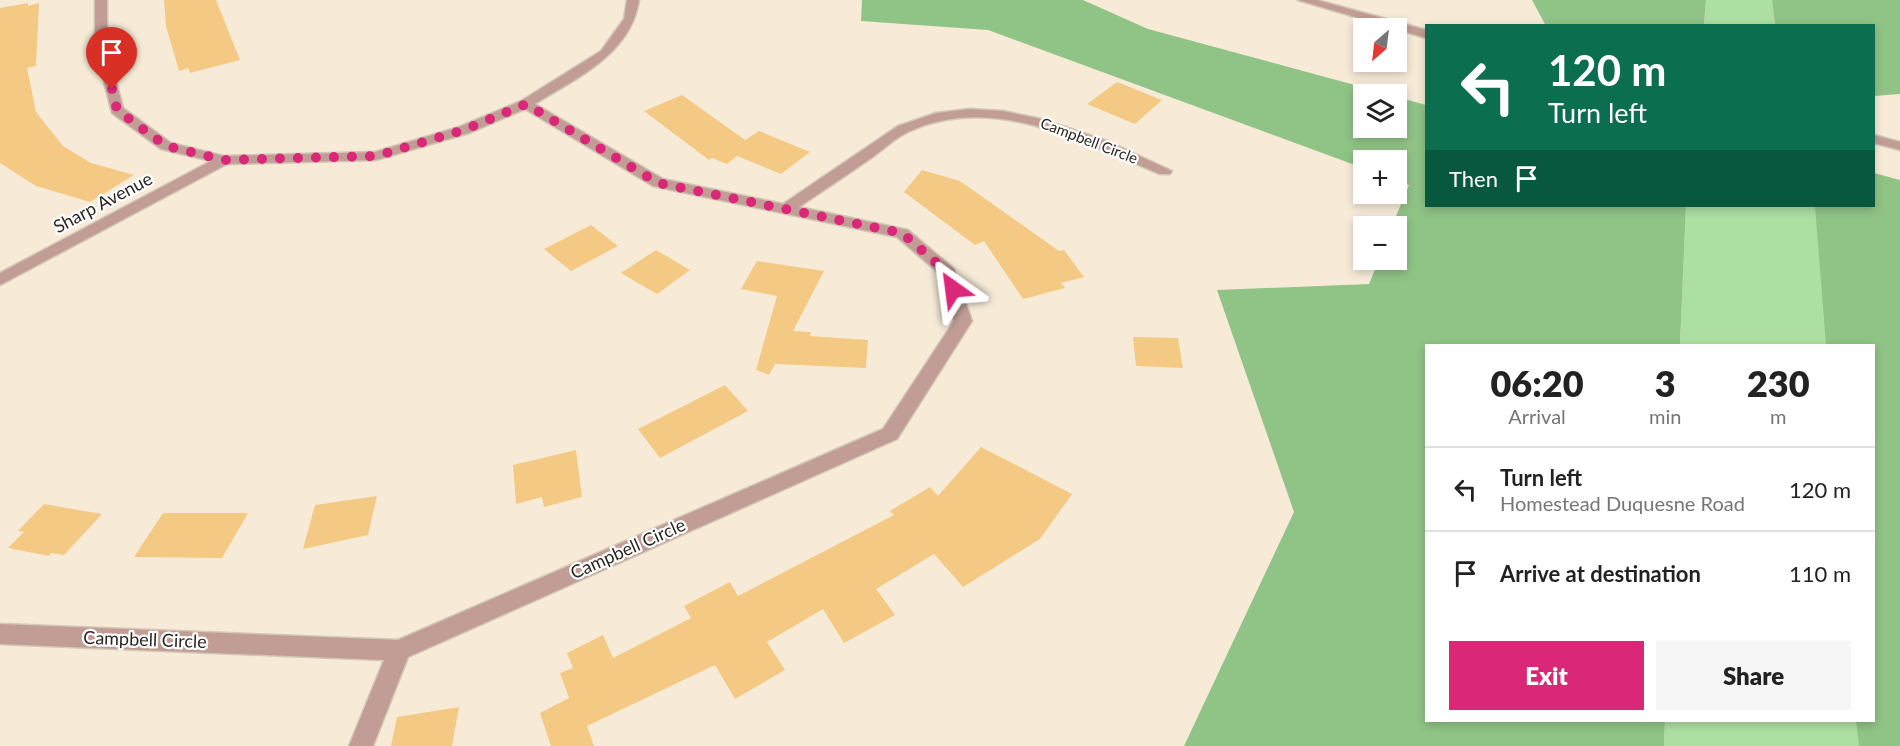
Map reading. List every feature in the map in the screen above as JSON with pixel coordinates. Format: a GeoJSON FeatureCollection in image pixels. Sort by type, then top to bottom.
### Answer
{"type":"FeatureCollection","features":[{"type":"Feature","properties":{"kind":"street"},"geometry":{"type":"LineString","coordinates":[[101,0],[101,47],[117,110],[166,146],[224,160],[376,156],[464,130],[526,104],[605,54],[630,18],[633,0]]}},
{"type":"Feature","properties":{"kind":"street"},"geometry":{"type":"LineString","coordinates":[[1305,0],[1425,34]]}},
{"type":"Feature","properties":{"kind":"street","name":"Campbell Circle"},"geometry":{"type":"LineString","coordinates":[[0,634],[399,650],[890,434],[963,321],[948,273],[902,233],[658,183],[526,104]]}},
{"type":"Feature","properties":{"kind":"street","name":"Campbell Circle"},"geometry":{"type":"LineString","coordinates":[[786,209],[903,129],[935,118],[963,114],[993,113],[1038,121],[1165,171]]}},
{"type":"Feature","properties":{"kind":"street"},"geometry":{"type":"LineString","coordinates":[[1875,139],[1900,146]]}},
{"type":"Feature","properties":{"kind":"street","name":"Sharp Avenue"},"geometry":{"type":"LineString","coordinates":[[0,280],[224,160]]}},
{"type":"Feature","properties":{"kind":"street"},"geometry":{"type":"LineString","coordinates":[[361,746],[399,650]]}},
{"type":"Feature","properties":{"kind":"green space"},"geometry":{"type":"Polygon","coordinates":[[[862,0],[1083,0],[1148,29],[1353,85],[1353,138],[1407,138],[1407,100],[1425,105],[1425,207],[1686,207],[1680,344],[1425,344],[1425,722],[1665,722],[1664,746],[1184,746],[1294,512],[1217,290],[1369,284],[1375,270],[1407,270],[1407,216],[1396,216],[1401,204],[1407,204],[1409,185],[1407,184],[1407,150],[1353,150],[1353,164],[988,30],[861,21],[862,0]]]}},
{"type":"Feature","properties":{"kind":"green space"},"geometry":{"type":"Polygon","coordinates":[[[1532,0],[1706,0],[1704,24],[1545,24],[1532,0]]]}},
{"type":"Feature","properties":{"kind":"green space"},"geometry":{"type":"Polygon","coordinates":[[[1706,0],[1772,0],[1775,24],[1704,24],[1706,0]]]}},
{"type":"Feature","properties":{"kind":"green space"},"geometry":{"type":"Polygon","coordinates":[[[1772,0],[1900,0],[1900,94],[1875,96],[1875,24],[1775,24],[1772,0]]]}},
{"type":"Feature","properties":{"kind":"green space"},"geometry":{"type":"Polygon","coordinates":[[[1875,173],[1900,180],[1900,746],[1859,746],[1856,722],[1875,722],[1875,344],[1826,344],[1815,207],[1875,207],[1875,173]]]}},
{"type":"Feature","properties":{"kind":"green space"},"geometry":{"type":"Polygon","coordinates":[[[1686,207],[1816,207],[1831,344],[1680,344],[1686,207]]]}},
{"type":"Feature","properties":{"kind":"green space"},"geometry":{"type":"Polygon","coordinates":[[[1665,722],[1870,722],[1873,746],[1664,746],[1665,722]]]}},
{"type":"Feature","properties":{"kind":"building"},"geometry":{"type":"Polygon","coordinates":[[[164,0],[216,0],[240,60],[190,73],[188,68],[179,71],[166,26],[164,0]]]}},
{"type":"Feature","properties":{"kind":"building"},"geometry":{"type":"Polygon","coordinates":[[[28,3],[28,6],[39,3],[36,66],[27,68],[36,112],[63,146],[91,163],[134,175],[90,202],[36,186],[0,163],[0,8],[28,3]]]}},
{"type":"Feature","properties":{"kind":"building"},"geometry":{"type":"Polygon","coordinates":[[[1117,82],[1162,100],[1135,124],[1087,104],[1117,82]]]}},
{"type":"Feature","properties":{"kind":"building"},"geometry":{"type":"Polygon","coordinates":[[[682,95],[745,140],[759,131],[810,152],[781,174],[737,156],[727,164],[712,158],[709,160],[644,111],[682,95]]]}},
{"type":"Feature","properties":{"kind":"building"},"geometry":{"type":"Polygon","coordinates":[[[922,170],[960,181],[1059,251],[1064,250],[1084,277],[1061,283],[1065,288],[1023,299],[984,241],[975,245],[904,192],[922,170]]]}},
{"type":"Feature","properties":{"kind":"building"},"geometry":{"type":"Polygon","coordinates":[[[591,225],[618,246],[571,271],[544,249],[591,225]]]}},
{"type":"Feature","properties":{"kind":"building"},"geometry":{"type":"Polygon","coordinates":[[[656,250],[690,270],[657,294],[621,273],[656,250]]]}},
{"type":"Feature","properties":{"kind":"building"},"geometry":{"type":"Polygon","coordinates":[[[757,261],[824,271],[793,331],[811,332],[810,336],[868,340],[866,368],[775,364],[769,375],[756,370],[777,296],[741,289],[757,261]]]}},
{"type":"Feature","properties":{"kind":"building"},"geometry":{"type":"Polygon","coordinates":[[[1133,337],[1178,338],[1183,368],[1136,366],[1133,337]]]}},
{"type":"Feature","properties":{"kind":"building"},"geometry":{"type":"Polygon","coordinates":[[[725,385],[748,411],[660,458],[638,429],[725,385]]]}},
{"type":"Feature","properties":{"kind":"building"},"geometry":{"type":"Polygon","coordinates":[[[981,447],[1072,494],[1040,539],[963,587],[934,554],[876,589],[895,615],[844,643],[823,609],[767,642],[785,670],[735,699],[715,665],[587,726],[594,746],[551,746],[540,713],[569,698],[560,673],[573,668],[567,653],[603,635],[613,658],[691,618],[684,606],[730,582],[738,596],[894,515],[890,511],[930,487],[938,496],[981,447]]]}},
{"type":"Feature","properties":{"kind":"building"},"geometry":{"type":"Polygon","coordinates":[[[576,450],[582,497],[544,507],[542,497],[516,504],[513,465],[576,450]]]}},
{"type":"Feature","properties":{"kind":"building"},"geometry":{"type":"Polygon","coordinates":[[[377,496],[368,535],[303,549],[315,505],[377,496]]]}},
{"type":"Feature","properties":{"kind":"building"},"geometry":{"type":"Polygon","coordinates":[[[44,504],[102,514],[64,555],[51,553],[49,556],[8,548],[24,532],[18,531],[44,504]]]}},
{"type":"Feature","properties":{"kind":"building"},"geometry":{"type":"Polygon","coordinates":[[[163,513],[248,513],[222,558],[134,557],[163,513]]]}},
{"type":"Feature","properties":{"kind":"building"},"geometry":{"type":"Polygon","coordinates":[[[459,707],[452,746],[391,746],[397,717],[459,707]]]}},
{"type":"Feature","properties":{"kind":"route"},"geometry":{"type":"LineString","coordinates":[[112,89],[117,110],[166,146],[224,160],[376,156],[464,130],[526,104],[658,183],[902,233],[948,273],[953,289]]}}]}
